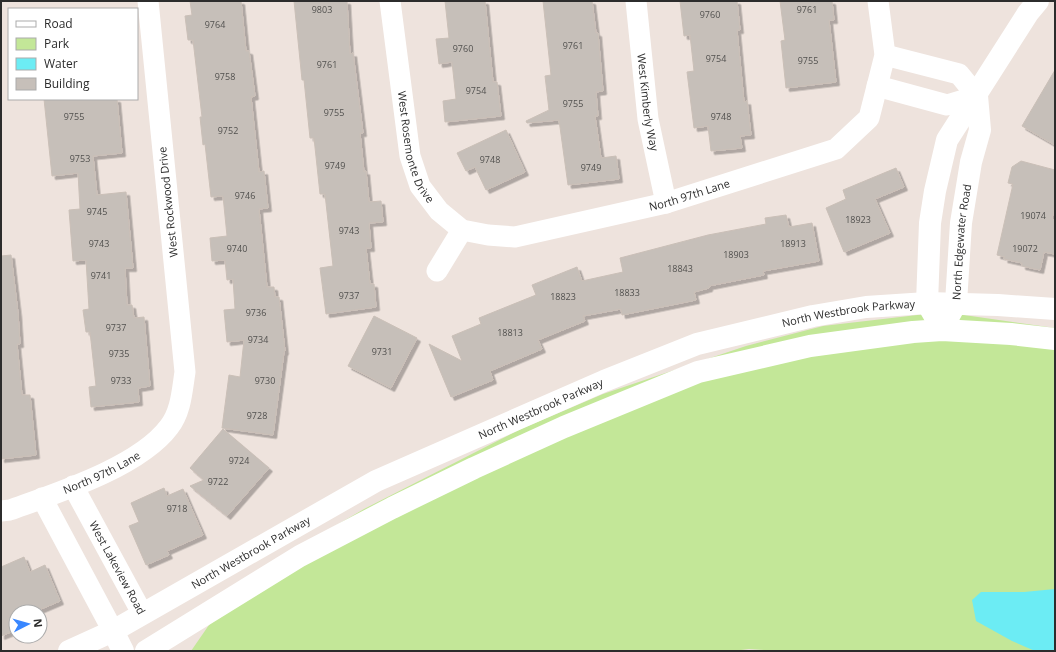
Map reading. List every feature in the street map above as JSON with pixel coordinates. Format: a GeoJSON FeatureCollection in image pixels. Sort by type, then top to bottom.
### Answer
{"type":"FeatureCollection","features":[{"type":"Feature","properties":{"kind":"street","name":"West Rockwood Drive"},"geometry":{"type":"LineString","coordinates":[[148,1],[185,372],[180,404]]}},
{"type":"Feature","properties":{"kind":"street","name":"West Rosemonte Drive"},"geometry":{"type":"LineString","coordinates":[[390,1],[410,156],[420,186],[439,211],[462,230]]}},
{"type":"Feature","properties":{"kind":"street","name":"West Kimberly Way"},"geometry":{"type":"LineString","coordinates":[[636,1],[648,119],[666,203]]}},
{"type":"Feature","properties":{"kind":"street"},"geometry":{"type":"LineString","coordinates":[[878,1],[885,55],[959,74],[977,96]]}},
{"type":"Feature","properties":{"kind":"street"},"geometry":{"type":"LineString","coordinates":[[942,330],[927,303],[930,223],[935,191],[947,140],[977,96],[1028,13],[1038,1]]}},
{"type":"Feature","properties":{"kind":"street","name":"North 97th Lane"},"geometry":{"type":"LineString","coordinates":[[462,230],[488,236],[515,238],[666,203],[836,149],[869,118],[885,55]]}},
{"type":"Feature","properties":{"kind":"street"},"geometry":{"type":"LineString","coordinates":[[877,86],[947,104],[977,96]]}},
{"type":"Feature","properties":{"kind":"street","name":"North Edgewater Road"},"geometry":{"type":"LineString","coordinates":[[942,330],[956,303],[961,222],[971,162],[980,130],[977,96]]}},
{"type":"Feature","properties":{"kind":"street"},"geometry":{"type":"LineString","coordinates":[[437,271],[462,230]]}},
{"type":"Feature","properties":{"kind":"street","name":"North Westbrook Parkway"},"geometry":{"type":"LineString","coordinates":[[69,651],[113,631],[142,613],[177,595],[376,481],[604,382],[697,344],[813,316],[866,308],[927,303],[956,303],[1055,309]]}},
{"type":"Feature","properties":{"kind":"street"},"geometry":{"type":"LineString","coordinates":[[154,649],[300,556],[392,508],[474,468],[564,427],[698,372],[810,346],[866,337],[942,330],[1011,334],[1055,339]]}},
{"type":"Feature","properties":{"kind":"street","name":"North 97th Lane"},"geometry":{"type":"LineString","coordinates":[[1,511],[10,510],[96,477],[148,449],[170,427],[180,404]]}},
{"type":"Feature","properties":{"kind":"street","name":"West Lakeview Road"},"geometry":{"type":"LineString","coordinates":[[73,486],[142,613],[154,649]]}},
{"type":"Feature","properties":{"kind":"street"},"geometry":{"type":"LineString","coordinates":[[42,498],[123,651]]}},
{"type":"Feature","properties":{"kind":"green space"},"geometry":{"type":"Polygon","coordinates":[[[943,312],[1055,328],[1055,651],[777,651],[749,649],[733,651],[191,651],[238,583],[364,509],[521,429],[603,394],[746,346],[823,326],[943,312]]]}},
{"type":"Feature","properties":{"kind":"water"},"geometry":{"type":"Polygon","coordinates":[[[1055,589],[1055,651],[1035,651],[1012,641],[976,621],[972,600],[981,592],[1024,592],[1055,589]]]}},
{"type":"Feature","properties":{"kind":"building"},"geometry":{"type":"Polygon","coordinates":[[[190,1],[241,1],[246,51],[249,51],[255,96],[251,97],[259,172],[264,171],[268,208],[259,209],[267,287],[274,287],[275,297],[279,297],[285,351],[273,435],[222,428],[229,375],[240,377],[244,340],[227,342],[224,310],[235,309],[233,279],[227,280],[225,260],[212,261],[210,238],[227,236],[223,196],[211,197],[205,144],[203,145],[200,117],[202,117],[193,40],[188,40],[185,16],[192,15],[190,1]]]}},
{"type":"Feature","properties":{"kind":"building"},"geometry":{"type":"Polygon","coordinates":[[[294,1],[347,1],[350,54],[353,53],[363,133],[360,133],[364,172],[366,171],[369,202],[381,201],[383,222],[369,223],[371,248],[366,248],[370,284],[374,284],[376,307],[326,314],[320,268],[333,266],[325,194],[320,194],[314,138],[310,138],[304,80],[302,80],[294,1]]]}},
{"type":"Feature","properties":{"kind":"building"},"geometry":{"type":"Polygon","coordinates":[[[445,1],[485,1],[493,82],[497,82],[501,116],[445,122],[443,101],[456,99],[452,62],[439,64],[436,39],[449,38],[445,1]]]}},
{"type":"Feature","properties":{"kind":"building"},"geometry":{"type":"Polygon","coordinates":[[[543,1],[592,1],[596,33],[598,33],[603,91],[596,92],[598,116],[595,116],[601,158],[616,156],[619,179],[568,185],[559,120],[527,123],[526,121],[549,110],[545,76],[551,75],[543,1]]]}},
{"type":"Feature","properties":{"kind":"building"},"geometry":{"type":"Polygon","coordinates":[[[680,1],[737,1],[740,30],[737,30],[744,102],[747,101],[751,135],[740,136],[742,148],[711,151],[708,126],[694,128],[687,72],[694,71],[690,35],[684,36],[680,1]]]}},
{"type":"Feature","properties":{"kind":"building"},"geometry":{"type":"Polygon","coordinates":[[[780,1],[832,1],[834,20],[829,20],[836,82],[786,88],[781,41],[785,40],[780,1]]]}},
{"type":"Feature","properties":{"kind":"building"},"geometry":{"type":"Polygon","coordinates":[[[1055,70],[1055,145],[1022,126],[1055,70]]]}},
{"type":"Feature","properties":{"kind":"building"},"geometry":{"type":"Polygon","coordinates":[[[44,100],[117,100],[122,153],[93,156],[97,195],[126,192],[133,268],[125,268],[127,305],[132,305],[134,318],[144,317],[150,386],[138,388],[139,402],[91,407],[89,387],[96,386],[90,332],[86,332],[83,310],[89,309],[86,260],[73,261],[69,210],[80,209],[78,173],[52,176],[44,100]]]}},
{"type":"Feature","properties":{"kind":"building"},"geometry":{"type":"Polygon","coordinates":[[[506,130],[525,172],[486,190],[475,167],[466,171],[457,153],[506,130]]]}},
{"type":"Feature","properties":{"kind":"building"},"geometry":{"type":"Polygon","coordinates":[[[1021,161],[1055,170],[1055,203],[1052,219],[1055,220],[1055,254],[1044,252],[1040,270],[1022,266],[1022,263],[1004,259],[1005,257],[997,255],[1013,184],[1008,183],[1012,167],[1021,161]]]}},
{"type":"Feature","properties":{"kind":"building"},"geometry":{"type":"Polygon","coordinates":[[[896,168],[904,187],[875,199],[890,233],[844,252],[826,208],[846,199],[843,190],[896,168]]]}},
{"type":"Feature","properties":{"kind":"building"},"geometry":{"type":"Polygon","coordinates":[[[786,215],[789,227],[812,223],[819,261],[763,271],[764,275],[709,286],[709,288],[694,292],[696,300],[622,315],[621,309],[583,316],[585,321],[538,340],[542,349],[490,371],[493,380],[451,397],[429,344],[462,361],[452,336],[481,324],[479,318],[536,295],[532,285],[577,267],[582,281],[623,272],[620,258],[708,235],[766,224],[765,218],[786,215]]]}},
{"type":"Feature","properties":{"kind":"building"},"geometry":{"type":"Polygon","coordinates":[[[11,255],[18,313],[20,344],[17,344],[22,395],[30,395],[36,455],[1,459],[1,256],[11,255]]]}},
{"type":"Feature","properties":{"kind":"building"},"geometry":{"type":"Polygon","coordinates":[[[374,316],[417,338],[391,388],[348,366],[374,316]]]}},
{"type":"Feature","properties":{"kind":"building"},"geometry":{"type":"Polygon","coordinates":[[[223,429],[269,468],[227,516],[190,486],[204,480],[190,468],[223,429]]]}},
{"type":"Feature","properties":{"kind":"building"},"geometry":{"type":"Polygon","coordinates":[[[164,488],[167,496],[183,489],[203,535],[167,551],[169,555],[146,565],[129,526],[139,522],[131,503],[164,488]]]}},
{"type":"Feature","properties":{"kind":"building"},"geometry":{"type":"Polygon","coordinates":[[[24,557],[30,572],[45,565],[60,601],[48,606],[48,604],[8,604],[8,633],[1,636],[1,567],[24,557]]]}}]}
